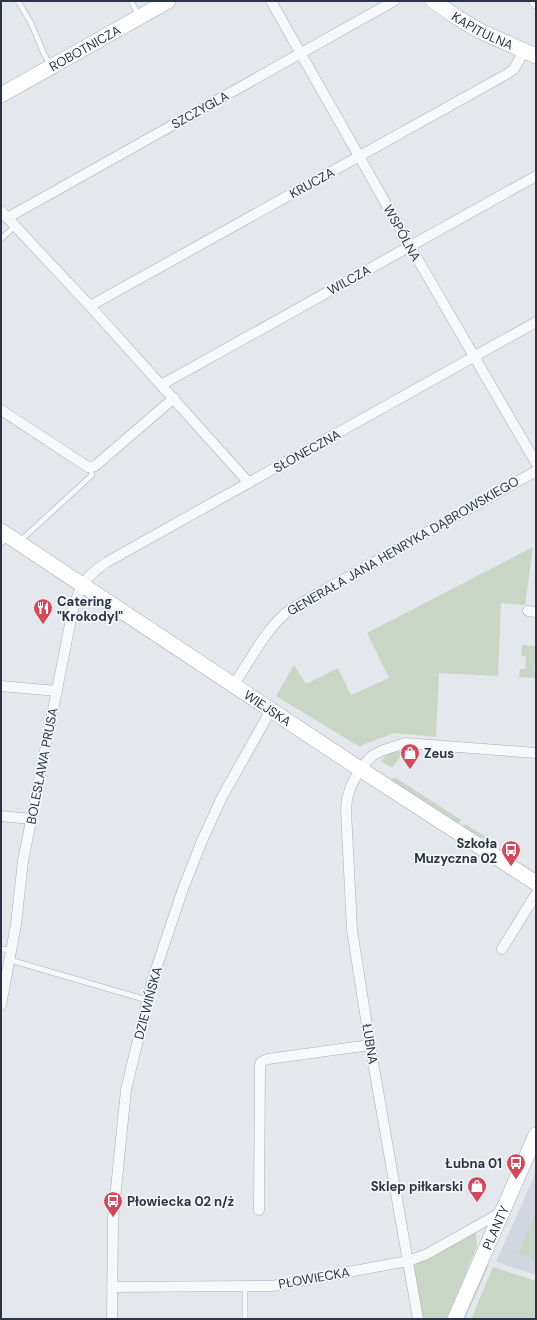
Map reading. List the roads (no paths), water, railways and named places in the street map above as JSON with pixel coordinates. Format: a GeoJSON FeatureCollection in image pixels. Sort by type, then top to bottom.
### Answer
{"type":"FeatureCollection","features":[{"type":"Feature","properties":{"kind":"street","name":"ROBOTNICZA"},"geometry":{"type":"LineString","coordinates":[[1,95],[168,1]]}},
{"type":"Feature","properties":{"kind":"street","name":"WSPÓLNA"},"geometry":{"type":"LineString","coordinates":[[271,1],[410,246],[536,463]]}},
{"type":"Feature","properties":{"kind":"street","name":"SZCZYGLA"},"geometry":{"type":"LineString","coordinates":[[4,214],[394,1]]}},
{"type":"Feature","properties":{"kind":"street","name":"KAPITULNA"},"geometry":{"type":"LineString","coordinates":[[433,1],[458,18],[480,30],[530,53]]}},
{"type":"Feature","properties":{"kind":"street","name":"KRUCZA"},"geometry":{"type":"LineString","coordinates":[[90,306],[507,74],[530,53]]}},
{"type":"Feature","properties":{"kind":"street","name":"WILCZA"},"geometry":{"type":"LineString","coordinates":[[161,385],[536,176]]}},
{"type":"Feature","properties":{"kind":"street"},"geometry":{"type":"LineString","coordinates":[[4,214],[174,398],[249,483]]}},
{"type":"Feature","properties":{"kind":"street","name":"SŁONECZNA"},"geometry":{"type":"LineString","coordinates":[[82,585],[86,578],[107,562],[536,322]]}},
{"type":"Feature","properties":{"kind":"street"},"geometry":{"type":"LineString","coordinates":[[1,410],[88,467],[92,467],[174,398]]}},
{"type":"Feature","properties":{"kind":"street","name":"GENERAŁA JANA HENRYKA DĄBROWSKIEGO"},"geometry":{"type":"LineString","coordinates":[[233,686],[272,626],[281,616],[536,471]]}},
{"type":"Feature","properties":{"kind":"street","name":"WIEJSKA"},"geometry":{"type":"LineString","coordinates":[[7,539],[82,585],[233,686],[536,883]]}},
{"type":"Feature","properties":{"kind":"street","name":"BOLESŁAWA PRUSA"},"geometry":{"type":"LineString","coordinates":[[1,1005],[12,950],[23,861],[31,819],[73,609],[82,585]]}},
{"type":"Feature","properties":{"kind":"street"},"geometry":{"type":"LineString","coordinates":[[1,686],[57,691]]}},
{"type":"Feature","properties":{"kind":"street","name":"DZIEWIŃSKA"},"geometry":{"type":"LineString","coordinates":[[112,1319],[114,1192],[126,1090],[147,1000],[183,889],[201,843],[222,797],[271,710]]}},
{"type":"Feature","properties":{"kind":"street","name":"ŁUBNA"},"geometry":{"type":"LineString","coordinates":[[418,1319],[370,1045],[352,930],[346,810],[347,799],[351,786],[360,769],[372,756],[381,750],[405,743],[536,753]]}},
{"type":"Feature","properties":{"kind":"street"},"geometry":{"type":"LineString","coordinates":[[1,816],[31,819]]}},
{"type":"Feature","properties":{"kind":"street"},"geometry":{"type":"LineString","coordinates":[[502,949],[536,894]]}},
{"type":"Feature","properties":{"kind":"street"},"geometry":{"type":"LineString","coordinates":[[259,1210],[261,1062],[268,1059],[370,1045]]}},
{"type":"Feature","properties":{"kind":"street","name":"PLANTY"},"geometry":{"type":"LineString","coordinates":[[455,1319],[536,1135]]}},
{"type":"Feature","properties":{"kind":"street","name":"PŁOWIECKA"},"geometry":{"type":"LineString","coordinates":[[112,1287],[272,1286],[408,1261],[427,1254],[502,1212]]}},
{"type":"Feature","properties":{"kind":"lane"},"geometry":{"type":"LineString","coordinates":[[18,1],[31,23],[51,67]]}},
{"type":"Feature","properties":{"kind":"lane"},"geometry":{"type":"LineString","coordinates":[[131,1],[139,17]]}},
{"type":"Feature","properties":{"kind":"lane"},"geometry":{"type":"LineString","coordinates":[[1,238],[15,226]]}},
{"type":"Feature","properties":{"kind":"lane"},"geometry":{"type":"LineString","coordinates":[[7,539],[92,475],[92,467]]}},
{"type":"Feature","properties":{"kind":"lane"},"geometry":{"type":"LineString","coordinates":[[1,949],[12,950]]}},
{"type":"Feature","properties":{"kind":"lane"},"geometry":{"type":"LineString","coordinates":[[10,960],[147,1000]]}},
{"type":"Feature","properties":{"kind":"lane"},"geometry":{"type":"LineString","coordinates":[[245,1286],[245,1319]]}},
{"type":"Feature","properties":{"kind":"place","name":"Catering \"Krokodyl\""},"geometry":{"type":"Point","coordinates":[43,625]}},
{"type":"Feature","properties":{"kind":"place","name":"Zeus"},"geometry":{"type":"Point","coordinates":[410,770]}},
{"type":"Feature","properties":{"kind":"place","name":"Szkoła Muzyczna 02"},"geometry":{"type":"Point","coordinates":[511,867]}},
{"type":"Feature","properties":{"kind":"place","name":"Łubna 01"},"geometry":{"type":"Point","coordinates":[516,1180]}},
{"type":"Feature","properties":{"kind":"place","name":"Sklep piłkarski"},"geometry":{"type":"Point","coordinates":[477,1203]}},
{"type":"Feature","properties":{"kind":"place","name":"Płowiecka 02 n/ż"},"geometry":{"type":"Point","coordinates":[113,1218]}}]}
